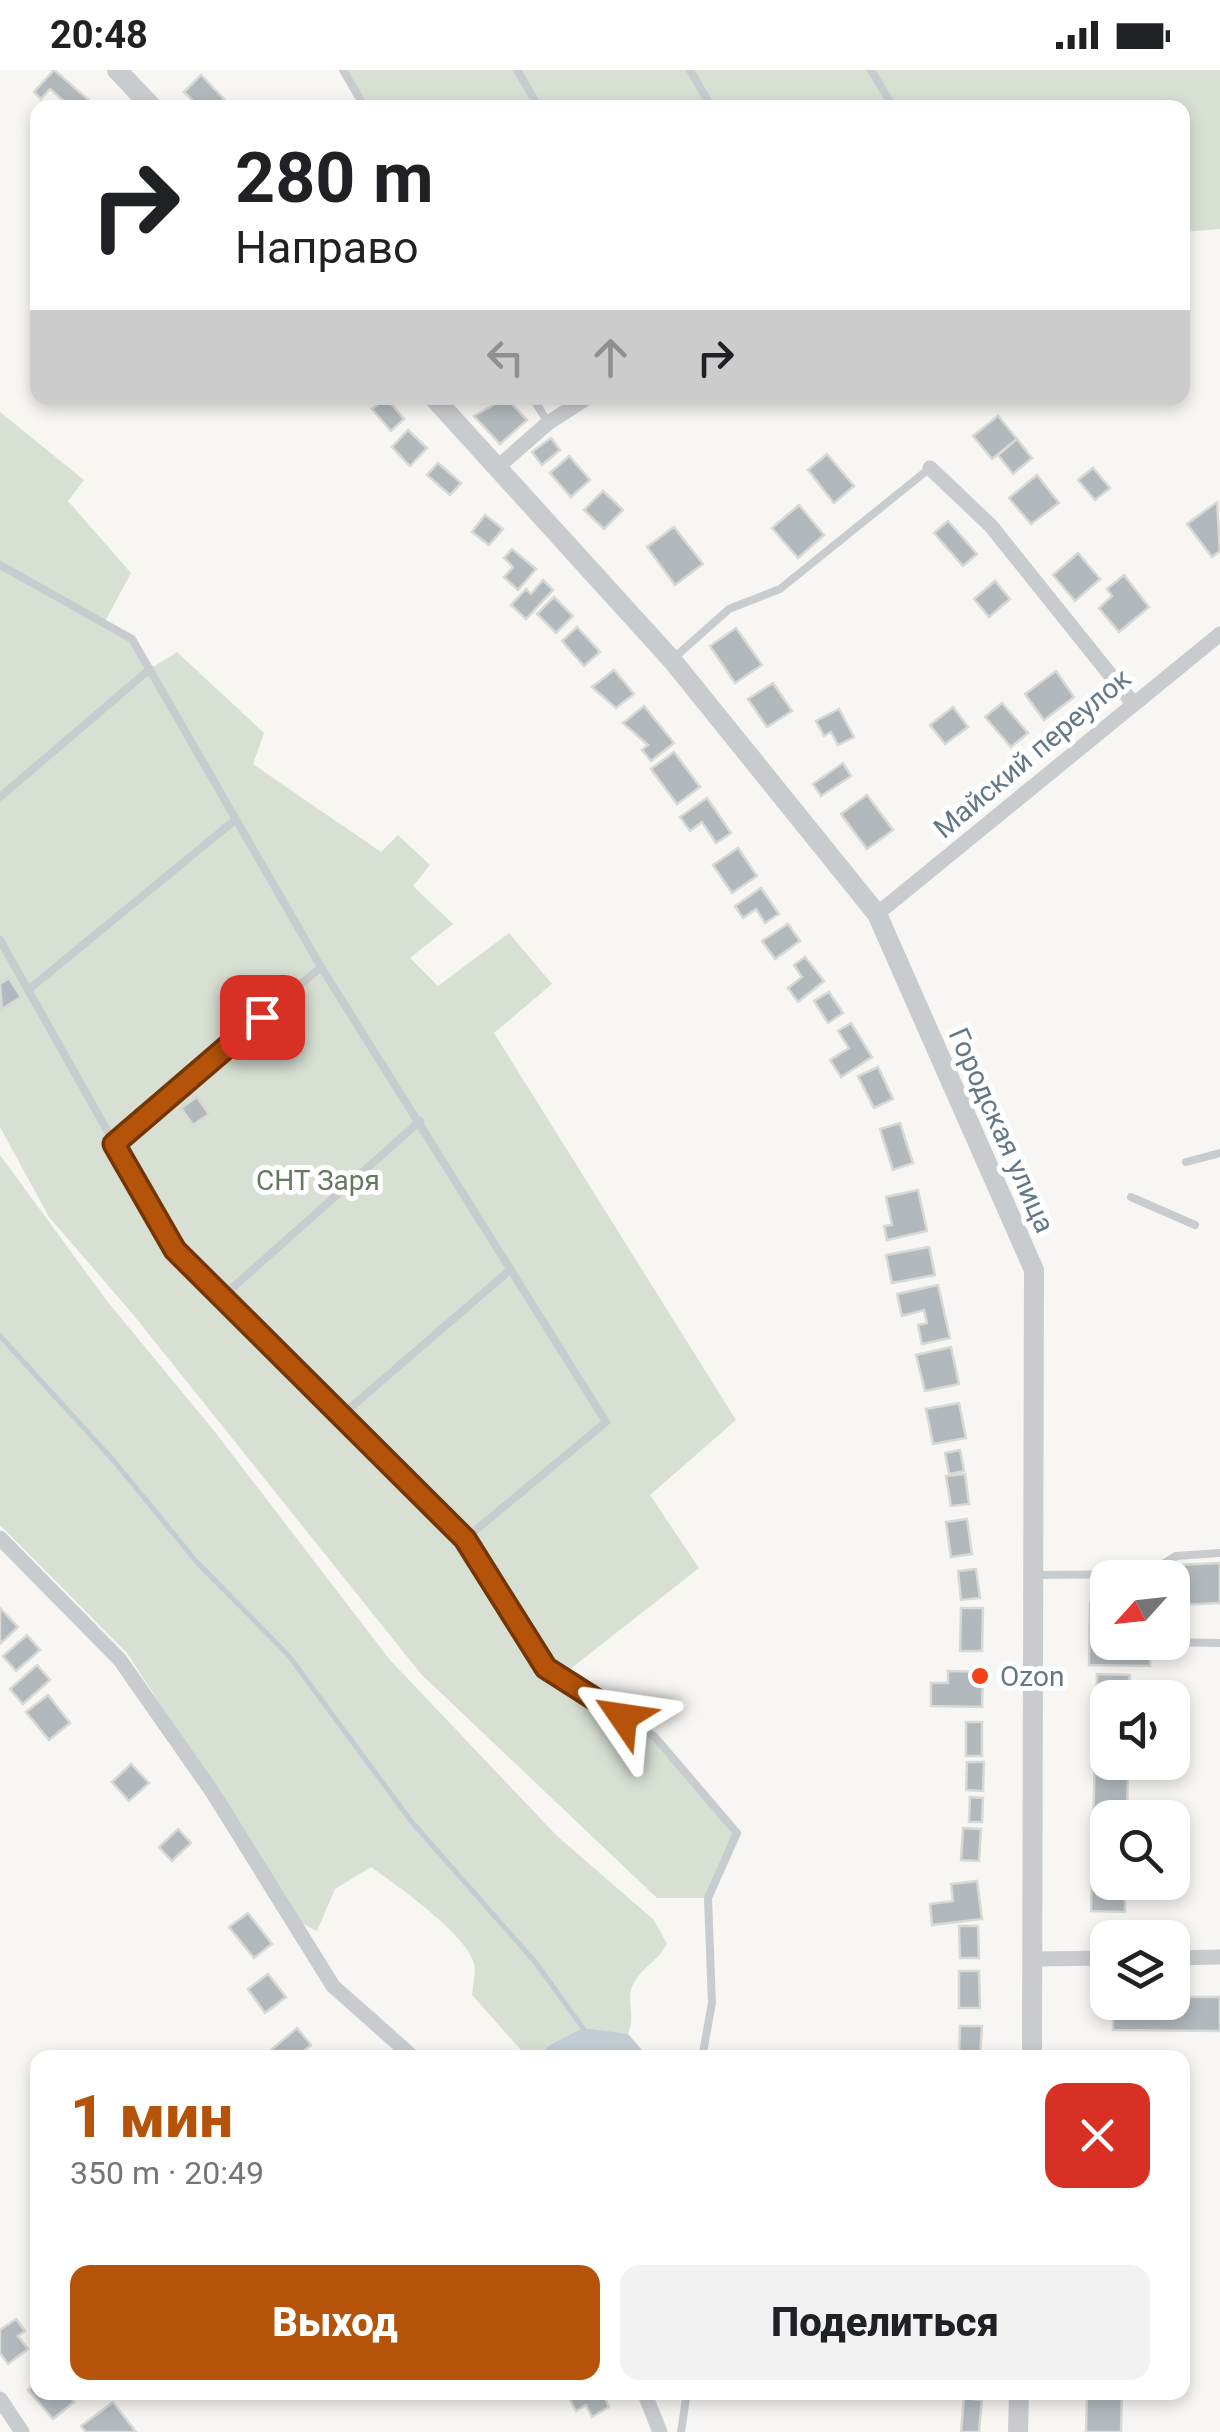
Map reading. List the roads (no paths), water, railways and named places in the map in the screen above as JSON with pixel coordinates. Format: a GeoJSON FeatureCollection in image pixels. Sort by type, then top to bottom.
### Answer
{"type":"FeatureCollection","features":[{"type":"Feature","properties":{"kind":"street"},"geometry":{"type":"LineString","coordinates":[[116,70],[145,100]]}},
{"type":"Feature","properties":{"kind":"street","name":"Городская улица"},"geometry":{"type":"LineString","coordinates":[[441,405],[672,660],[877,914],[1034,1270],[1036,1959],[1032,2050]]}},
{"type":"Feature","properties":{"kind":"street"},"geometry":{"type":"LineString","coordinates":[[500,466],[548,423],[576,405]]}},
{"type":"Feature","properties":{"kind":"street"},"geometry":{"type":"LineString","coordinates":[[930,468],[991,526],[1132,702]]}},
{"type":"Feature","properties":{"kind":"street","name":"Майский переулок"},"geometry":{"type":"LineString","coordinates":[[877,914],[1220,634]]}},
{"type":"Feature","properties":{"kind":"street"},"geometry":{"type":"LineString","coordinates":[[0,1538],[120,1660],[213,1793],[333,1986],[405,2050]]}},
{"type":"Feature","properties":{"kind":"street"},"geometry":{"type":"LineString","coordinates":[[1190,1958],[1220,1957]]}},
{"type":"Feature","properties":{"kind":"street"},"geometry":{"type":"LineString","coordinates":[[1036,1959],[1090,1958]]}},
{"type":"Feature","properties":{"kind":"street"},"geometry":{"type":"LineString","coordinates":[[0,2398],[22,2432]]}},
{"type":"Feature","properties":{"kind":"street"},"geometry":{"type":"LineString","coordinates":[[647,2400],[660,2432]]}},
{"type":"Feature","properties":{"kind":"street"},"geometry":{"type":"LineString","coordinates":[[1018,2432],[1019,2400]]}},
{"type":"Feature","properties":{"kind":"lane"},"geometry":{"type":"LineString","coordinates":[[343,70],[360,100]]}},
{"type":"Feature","properties":{"kind":"lane"},"geometry":{"type":"LineString","coordinates":[[517,70],[534,100]]}},
{"type":"Feature","properties":{"kind":"lane"},"geometry":{"type":"LineString","coordinates":[[690,70],[707,100]]}},
{"type":"Feature","properties":{"kind":"lane"},"geometry":{"type":"LineString","coordinates":[[872,70],[889,100]]}},
{"type":"Feature","properties":{"kind":"lane"},"geometry":{"type":"LineString","coordinates":[[537,405],[548,423]]}},
{"type":"Feature","properties":{"kind":"lane"},"geometry":{"type":"LineString","coordinates":[[672,660],[729,609],[780,589],[930,468]]}},
{"type":"Feature","properties":{"kind":"lane"},"geometry":{"type":"LineString","coordinates":[[0,565],[132,640],[321,966],[606,1422],[465,1539]]}},
{"type":"Feature","properties":{"kind":"lane"},"geometry":{"type":"LineString","coordinates":[[0,797],[150,669]]}},
{"type":"Feature","properties":{"kind":"lane"},"geometry":{"type":"LineString","coordinates":[[28,990],[235,820]]}},
{"type":"Feature","properties":{"kind":"lane"},"geometry":{"type":"LineString","coordinates":[[0,940],[175,1250],[465,1539],[546,1668],[655,1736],[737,1833],[708,1898],[712,2003],[703,2050]]}},
{"type":"Feature","properties":{"kind":"lane"},"geometry":{"type":"LineString","coordinates":[[114,1144],[321,966]]}},
{"type":"Feature","properties":{"kind":"lane"},"geometry":{"type":"LineString","coordinates":[[222,1298],[420,1121]]}},
{"type":"Feature","properties":{"kind":"lane"},"geometry":{"type":"LineString","coordinates":[[1186,1162],[1220,1153]]}},
{"type":"Feature","properties":{"kind":"lane"},"geometry":{"type":"LineString","coordinates":[[1131,1197],[1196,1225]]}},
{"type":"Feature","properties":{"kind":"lane"},"geometry":{"type":"LineString","coordinates":[[342,1415],[510,1270]]}},
{"type":"Feature","properties":{"kind":"lane"},"geometry":{"type":"LineString","coordinates":[[1170,1560],[1176,1556],[1220,1553]]}},
{"type":"Feature","properties":{"kind":"lane"},"geometry":{"type":"LineString","coordinates":[[1034,1575],[1090,1575]]}},
{"type":"Feature","properties":{"kind":"lane"},"geometry":{"type":"LineString","coordinates":[[1190,1643],[1220,1644]]}},
{"type":"Feature","properties":{"kind":"lane"},"geometry":{"type":"LineString","coordinates":[[682,2432],[686,2400]]}},
{"type":"Feature","properties":{"kind":"waterway"},"geometry":{"type":"LineString","coordinates":[[0,1336],[114,1461],[196,1561],[289,1656],[411,1821],[536,1963],[583,2028]]}},
{"type":"Feature","properties":{"kind":"place","name":"Ozon"},"geometry":{"type":"Point","coordinates":[980,1676]}},
{"type":"Feature","properties":{"kind":"park label","name":"СНТ Заря"},"geometry":{"type":"Point","coordinates":[318,1180]}}]}
